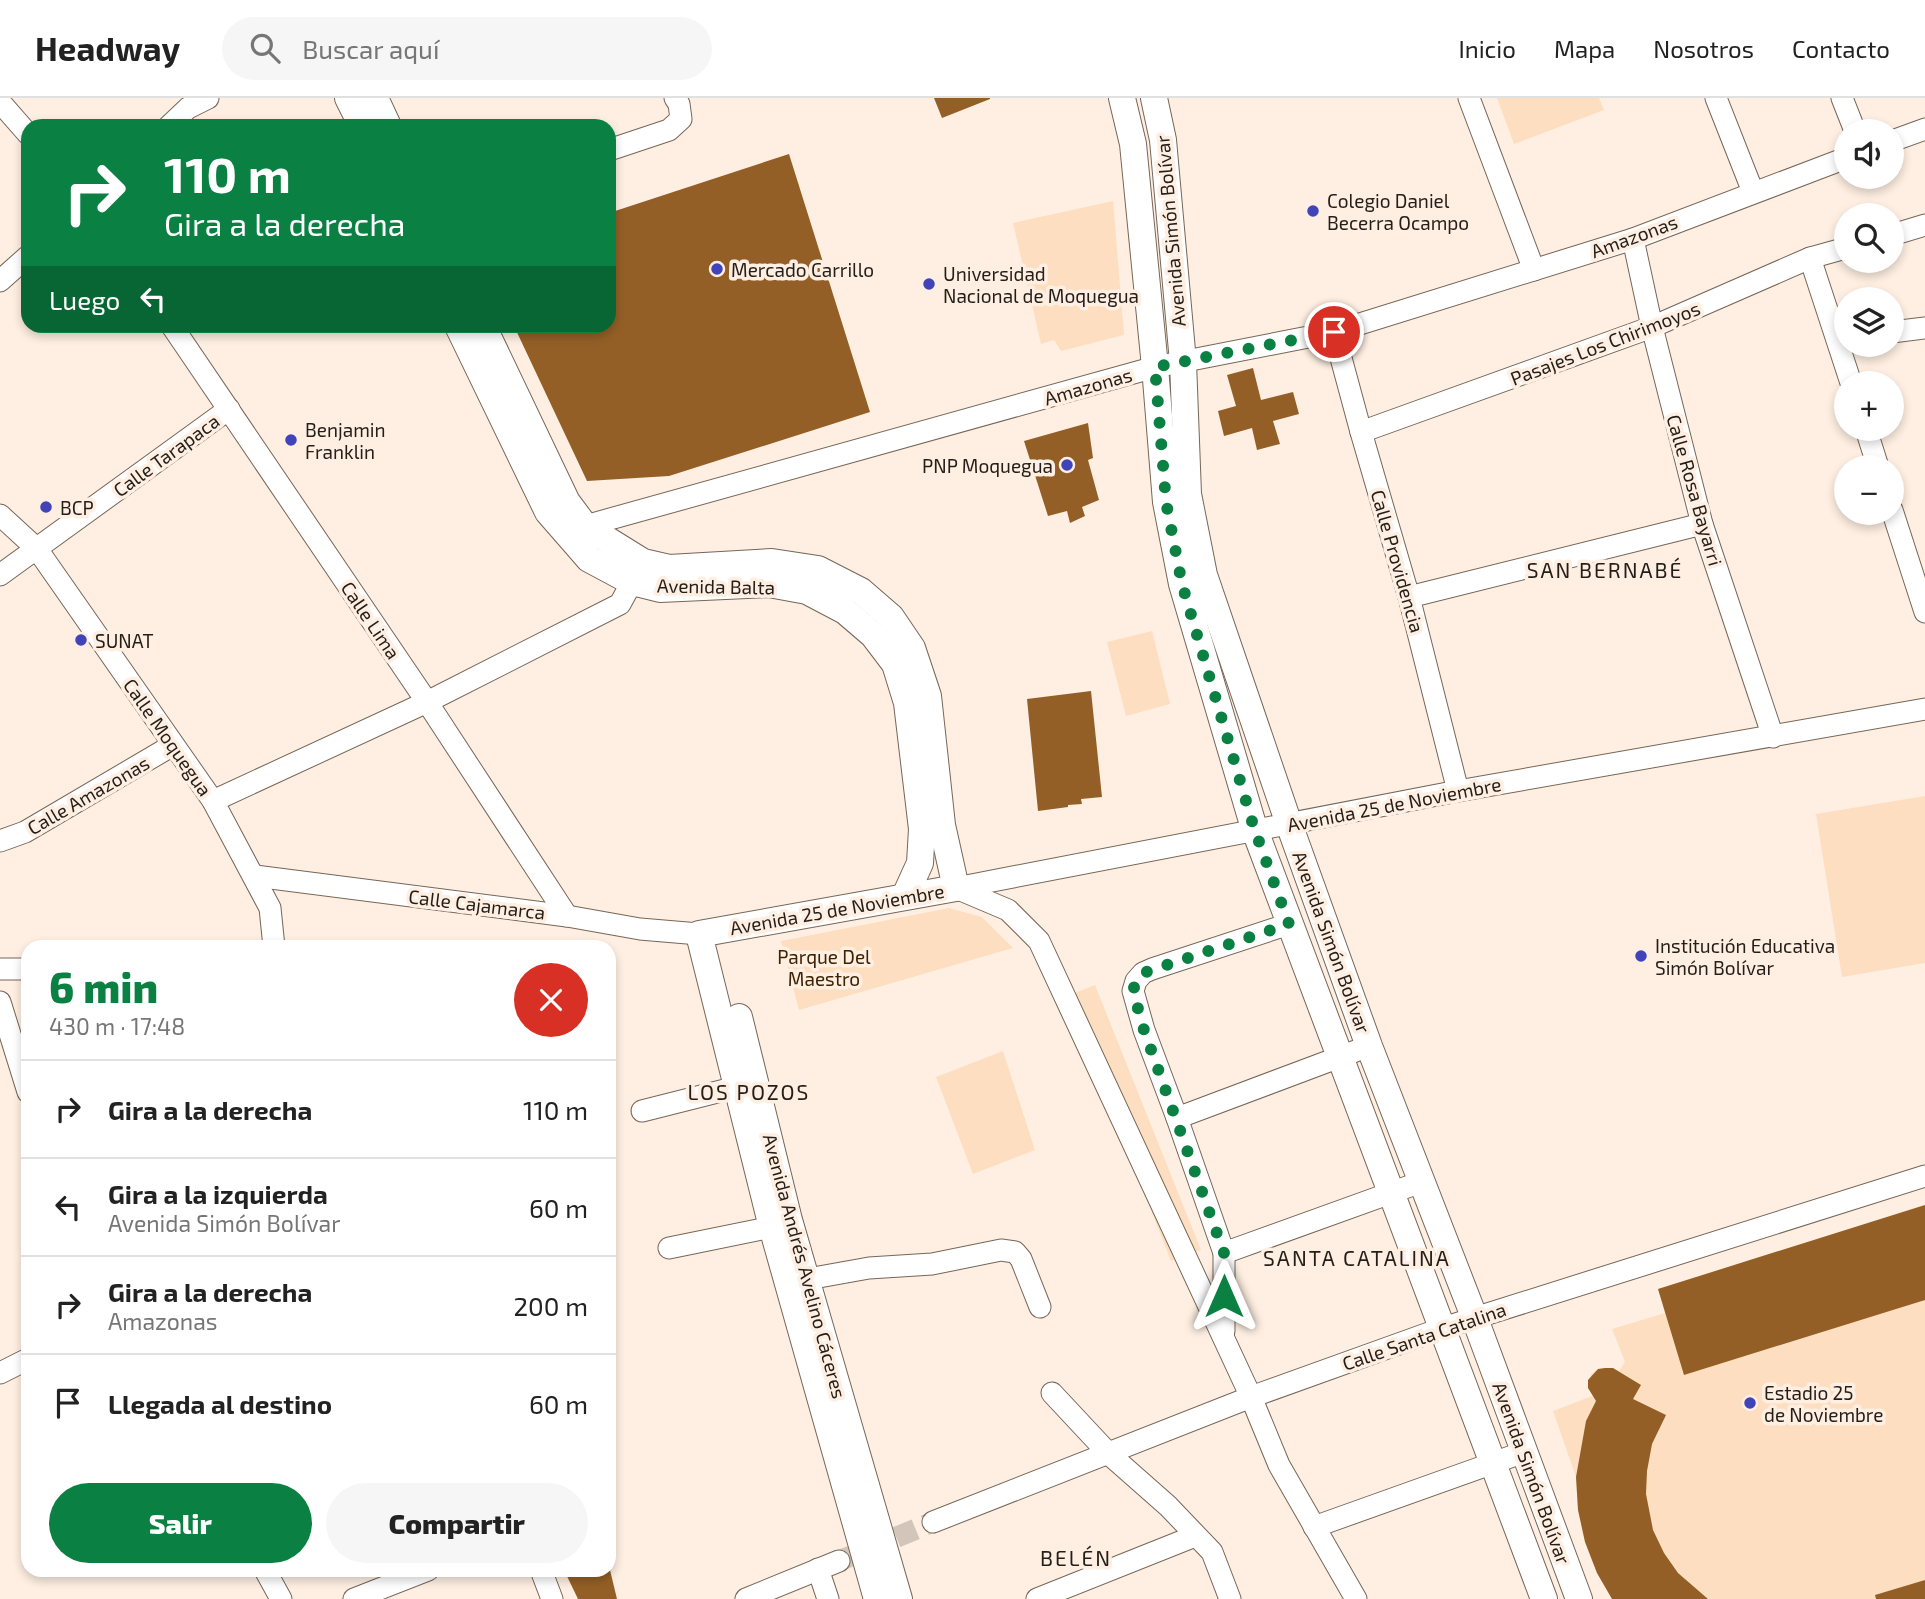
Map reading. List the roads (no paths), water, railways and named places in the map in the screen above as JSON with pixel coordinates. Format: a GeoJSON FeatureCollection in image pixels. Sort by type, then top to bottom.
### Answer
{"type":"FeatureCollection","features":[{"type":"Feature","properties":{"kind":"main road"},"geometry":{"type":"LineString","coordinates":[[348,98],[358,119]]}},
{"type":"Feature","properties":{"kind":"main road"},"geometry":{"type":"LineString","coordinates":[[375,98],[385,119]]}},
{"type":"Feature","properties":{"kind":"main road","name":"Avenida Simón Bolívar"},"geometry":{"type":"LineString","coordinates":[[1122,98],[1133,144],[1166,502],[1182,584],[1254,828],[1493,1462],[1532,1568],[1540,1598]]}},
{"type":"Feature","properties":{"kind":"main road","name":"Avenida Simón Bolívar"},"geometry":{"type":"LineString","coordinates":[[1154,98],[1163,140],[1183,362],[1188,494],[1204,575],[1289,824],[1369,1046],[1475,1319],[1578,1599]]}},
{"type":"Feature","properties":{"kind":"main road"},"geometry":{"type":"LineString","coordinates":[[1133,144],[1163,140]]}},
{"type":"Feature","properties":{"kind":"main road","name":"Avenida Balta"},"geometry":{"type":"LineString","coordinates":[[461,333],[548,512],[577,531]]}},
{"type":"Feature","properties":{"kind":"main road","name":"Avenida Balta"},"geometry":{"type":"LineString","coordinates":[[486,333],[567,502],[589,559],[637,572],[660,589],[769,584],[807,591],[845,611],[873,635],[895,664],[907,703],[922,829],[920,863],[905,896]]}},
{"type":"Feature","properties":{"kind":"main road","name":"Avenida Balta"},"geometry":{"type":"LineString","coordinates":[[637,572],[772,562],[818,569],[861,591],[891,617],[912,648],[928,696],[942,825],[956,888]]}},
{"type":"Feature","properties":{"kind":"main road","name":"Avenida 25 de Noviembre"},"geometry":{"type":"LineString","coordinates":[[708,932],[956,888]]}},
{"type":"Feature","properties":{"kind":"main road","name":"Avenida Andrés Avelino Cáceres"},"geometry":{"type":"LineString","coordinates":[[708,932],[737,1087],[772,1227],[797,1281],[899,1599]]}},
{"type":"Feature","properties":{"kind":"main road","name":"Avenida Andrés Avelino Cáceres"},"geometry":{"type":"LineString","coordinates":[[708,932],[789,1220],[797,1281],[877,1599]]}},
{"type":"Feature","properties":{"kind":"main road"},"geometry":{"type":"LineString","coordinates":[[1532,1568],[1563,1556]]}},
{"type":"Feature","properties":{"kind":"street"},"geometry":{"type":"LineString","coordinates":[[176,119],[188,108],[208,98]]}},
{"type":"Feature","properties":{"kind":"street"},"geometry":{"type":"LineString","coordinates":[[616,148],[669,130],[681,119],[679,104],[675,98]]}},
{"type":"Feature","properties":{"kind":"street"},"geometry":{"type":"LineString","coordinates":[[1469,98],[1534,270]]}},
{"type":"Feature","properties":{"kind":"street"},"geometry":{"type":"LineString","coordinates":[[1716,98],[1753,192]]}},
{"type":"Feature","properties":{"kind":"street"},"geometry":{"type":"LineString","coordinates":[[1842,98],[1850,119]]}},
{"type":"Feature","properties":{"kind":"street"},"geometry":{"type":"LineString","coordinates":[[0,102],[21,126]]}},
{"type":"Feature","properties":{"kind":"street"},"geometry":{"type":"LineString","coordinates":[[1904,137],[1925,129]]}},
{"type":"Feature","properties":{"kind":"street","name":"Amazonas"},"geometry":{"type":"LineString","coordinates":[[577,531],[1155,367],[1334,332],[1633,239],[1834,162]]}},
{"type":"Feature","properties":{"kind":"street"},"geometry":{"type":"LineString","coordinates":[[1904,231],[1925,225]]}},
{"type":"Feature","properties":{"kind":"street","name":"Calle Rosa Bayarri"},"geometry":{"type":"LineString","coordinates":[[1633,239],[1652,327],[1702,524],[1773,737]]}},
{"type":"Feature","properties":{"kind":"street","name":"Pasajes Los Chirimoyos"},"geometry":{"type":"LineString","coordinates":[[1361,432],[1652,327],[1810,258],[1834,251]]}},
{"type":"Feature","properties":{"kind":"street"},"geometry":{"type":"LineString","coordinates":[[1810,258],[1834,320]]}},
{"type":"Feature","properties":{"kind":"street"},"geometry":{"type":"LineString","coordinates":[[0,281],[21,262]]}},
{"type":"Feature","properties":{"kind":"street"},"geometry":{"type":"LineString","coordinates":[[1904,331],[1925,328]]}},
{"type":"Feature","properties":{"kind":"street","name":"Calle Providencia"},"geometry":{"type":"LineString","coordinates":[[1334,332],[1409,597],[1458,790]]}},
{"type":"Feature","properties":{"kind":"street","name":"Calle Lima"},"geometry":{"type":"LineString","coordinates":[[177,333],[567,916]]}},
{"type":"Feature","properties":{"kind":"street","name":"Calle Tarapaca"},"geometry":{"type":"LineString","coordinates":[[0,575],[229,409]]}},
{"type":"Feature","properties":{"kind":"street","name":"Calle Moquegua"},"geometry":{"type":"LineString","coordinates":[[0,515],[37,550],[213,801],[270,908],[273,940]]}},
{"type":"Feature","properties":{"kind":"street"},"geometry":{"type":"LineString","coordinates":[[1409,597],[1702,524]]}},
{"type":"Feature","properties":{"kind":"street"},"geometry":{"type":"LineString","coordinates":[[1897,525],[1925,612]]}},
{"type":"Feature","properties":{"kind":"street"},"geometry":{"type":"LineString","coordinates":[[213,801],[426,702],[620,604],[637,572]]}},
{"type":"Feature","properties":{"kind":"street","name":"Avenida 25 de Noviembre"},"geometry":{"type":"LineString","coordinates":[[956,888],[1458,790],[1925,709]]}},
{"type":"Feature","properties":{"kind":"street","name":"Calle Amazonas"},"geometry":{"type":"LineString","coordinates":[[0,841],[25,832],[173,745]]}},
{"type":"Feature","properties":{"kind":"street","name":"Calle Cajamarca"},"geometry":{"type":"LineString","coordinates":[[255,876],[567,916],[640,929],[708,932]]}},
{"type":"Feature","properties":{"kind":"street"},"geometry":{"type":"LineString","coordinates":[[956,888],[1008,910],[1040,941],[1251,1397],[1279,1465],[1356,1599]]}},
{"type":"Feature","properties":{"kind":"street"},"geometry":{"type":"LineString","coordinates":[[1224,1338],[1224,1253],[1144,1030],[1133,991],[1136,981],[1143,973],[1152,969],[1289,924]]}},
{"type":"Feature","properties":{"kind":"street"},"geometry":{"type":"LineString","coordinates":[[0,969],[21,969]]}},
{"type":"Feature","properties":{"kind":"street"},"geometry":{"type":"LineString","coordinates":[[0,1002],[21,1070]]}},
{"type":"Feature","properties":{"kind":"street"},"geometry":{"type":"LineString","coordinates":[[1177,1118],[1369,1046]]}},
{"type":"Feature","properties":{"kind":"street"},"geometry":{"type":"LineString","coordinates":[[642,1111],[737,1087]]}},
{"type":"Feature","properties":{"kind":"street","name":"Calle Santa Catalina"},"geometry":{"type":"LineString","coordinates":[[933,1522],[1251,1397],[1443,1328],[1925,1176]]}},
{"type":"Feature","properties":{"kind":"street"},"geometry":{"type":"LineString","coordinates":[[1224,1253],[1421,1182]]}},
{"type":"Feature","properties":{"kind":"street"},"geometry":{"type":"LineString","coordinates":[[669,1248],[772,1227]]}},
{"type":"Feature","properties":{"kind":"street"},"geometry":{"type":"LineString","coordinates":[[797,1281],[869,1268],[932,1264],[1001,1250],[1015,1252],[1021,1259],[1040,1307]]}},
{"type":"Feature","properties":{"kind":"street"},"geometry":{"type":"LineString","coordinates":[[0,1373],[21,1362]]}},
{"type":"Feature","properties":{"kind":"street"},"geometry":{"type":"LineString","coordinates":[[1052,1394],[1109,1454],[1168,1506],[1212,1552],[1230,1599]]}},
{"type":"Feature","properties":{"kind":"street"},"geometry":{"type":"LineString","coordinates":[[1314,1527],[1524,1451]]}},
{"type":"Feature","properties":{"kind":"street"},"geometry":{"type":"LineString","coordinates":[[1037,1599],[1195,1536]]}},
{"type":"Feature","properties":{"kind":"street"},"geometry":{"type":"LineString","coordinates":[[746,1599],[839,1561]]}},
{"type":"Feature","properties":{"kind":"street"},"geometry":{"type":"LineString","coordinates":[[818,1569],[828,1599]]}},
{"type":"Feature","properties":{"kind":"street"},"geometry":{"type":"LineString","coordinates":[[269,1577],[281,1599]]}},
{"type":"Feature","properties":{"kind":"street"},"geometry":{"type":"LineString","coordinates":[[354,1599],[410,1577]]}},
{"type":"Feature","properties":{"kind":"street"},"geometry":{"type":"LineString","coordinates":[[544,1577],[552,1599]]}},
{"type":"Feature","properties":{"kind":"tunnel"},"geometry":{"type":"LineString","coordinates":[[839,1561],[933,1522]]}},
{"type":"Feature","properties":{"kind":"place","name":"Colegio Daniel Becerra Ocampo"},"geometry":{"type":"Point","coordinates":[1313,211]}},
{"type":"Feature","properties":{"kind":"place","name":"Mercado Carrillo"},"geometry":{"type":"Point","coordinates":[717,269]}},
{"type":"Feature","properties":{"kind":"place","name":"Universidad Nacional de Moquegua"},"geometry":{"type":"Point","coordinates":[929,284]}},
{"type":"Feature","properties":{"kind":"place","name":"Benjamin Franklin"},"geometry":{"type":"Point","coordinates":[291,440]}},
{"type":"Feature","properties":{"kind":"place","name":"PNP Moquegua"},"geometry":{"type":"Point","coordinates":[1067,465]}},
{"type":"Feature","properties":{"kind":"place","name":"BCP"},"geometry":{"type":"Point","coordinates":[46,507]}},
{"type":"Feature","properties":{"kind":"place","name":"SUNAT"},"geometry":{"type":"Point","coordinates":[81,640]}},
{"type":"Feature","properties":{"kind":"place","name":"Institución Educativa Simón Bolívar"},"geometry":{"type":"Point","coordinates":[1641,956]}},
{"type":"Feature","properties":{"kind":"place","name":"Estadio 25 de Noviembre"},"geometry":{"type":"Point","coordinates":[1750,1403]}},
{"type":"Feature","properties":{"kind":"district","name":"SAN BERNABÉ"},"geometry":{"type":"Point","coordinates":[1605,569]}},
{"type":"Feature","properties":{"kind":"district","name":"LOS POZOS"},"geometry":{"type":"Point","coordinates":[749,1091]}},
{"type":"Feature","properties":{"kind":"district","name":"SANTA CATALINA"},"geometry":{"type":"Point","coordinates":[1357,1257]}},
{"type":"Feature","properties":{"kind":"district","name":"BELÉN"},"geometry":{"type":"Point","coordinates":[1076,1557]}},
{"type":"Feature","properties":{"kind":"park label","name":"Parque Del Maestro"},"geometry":{"type":"Point","coordinates":[824,967]}}]}
